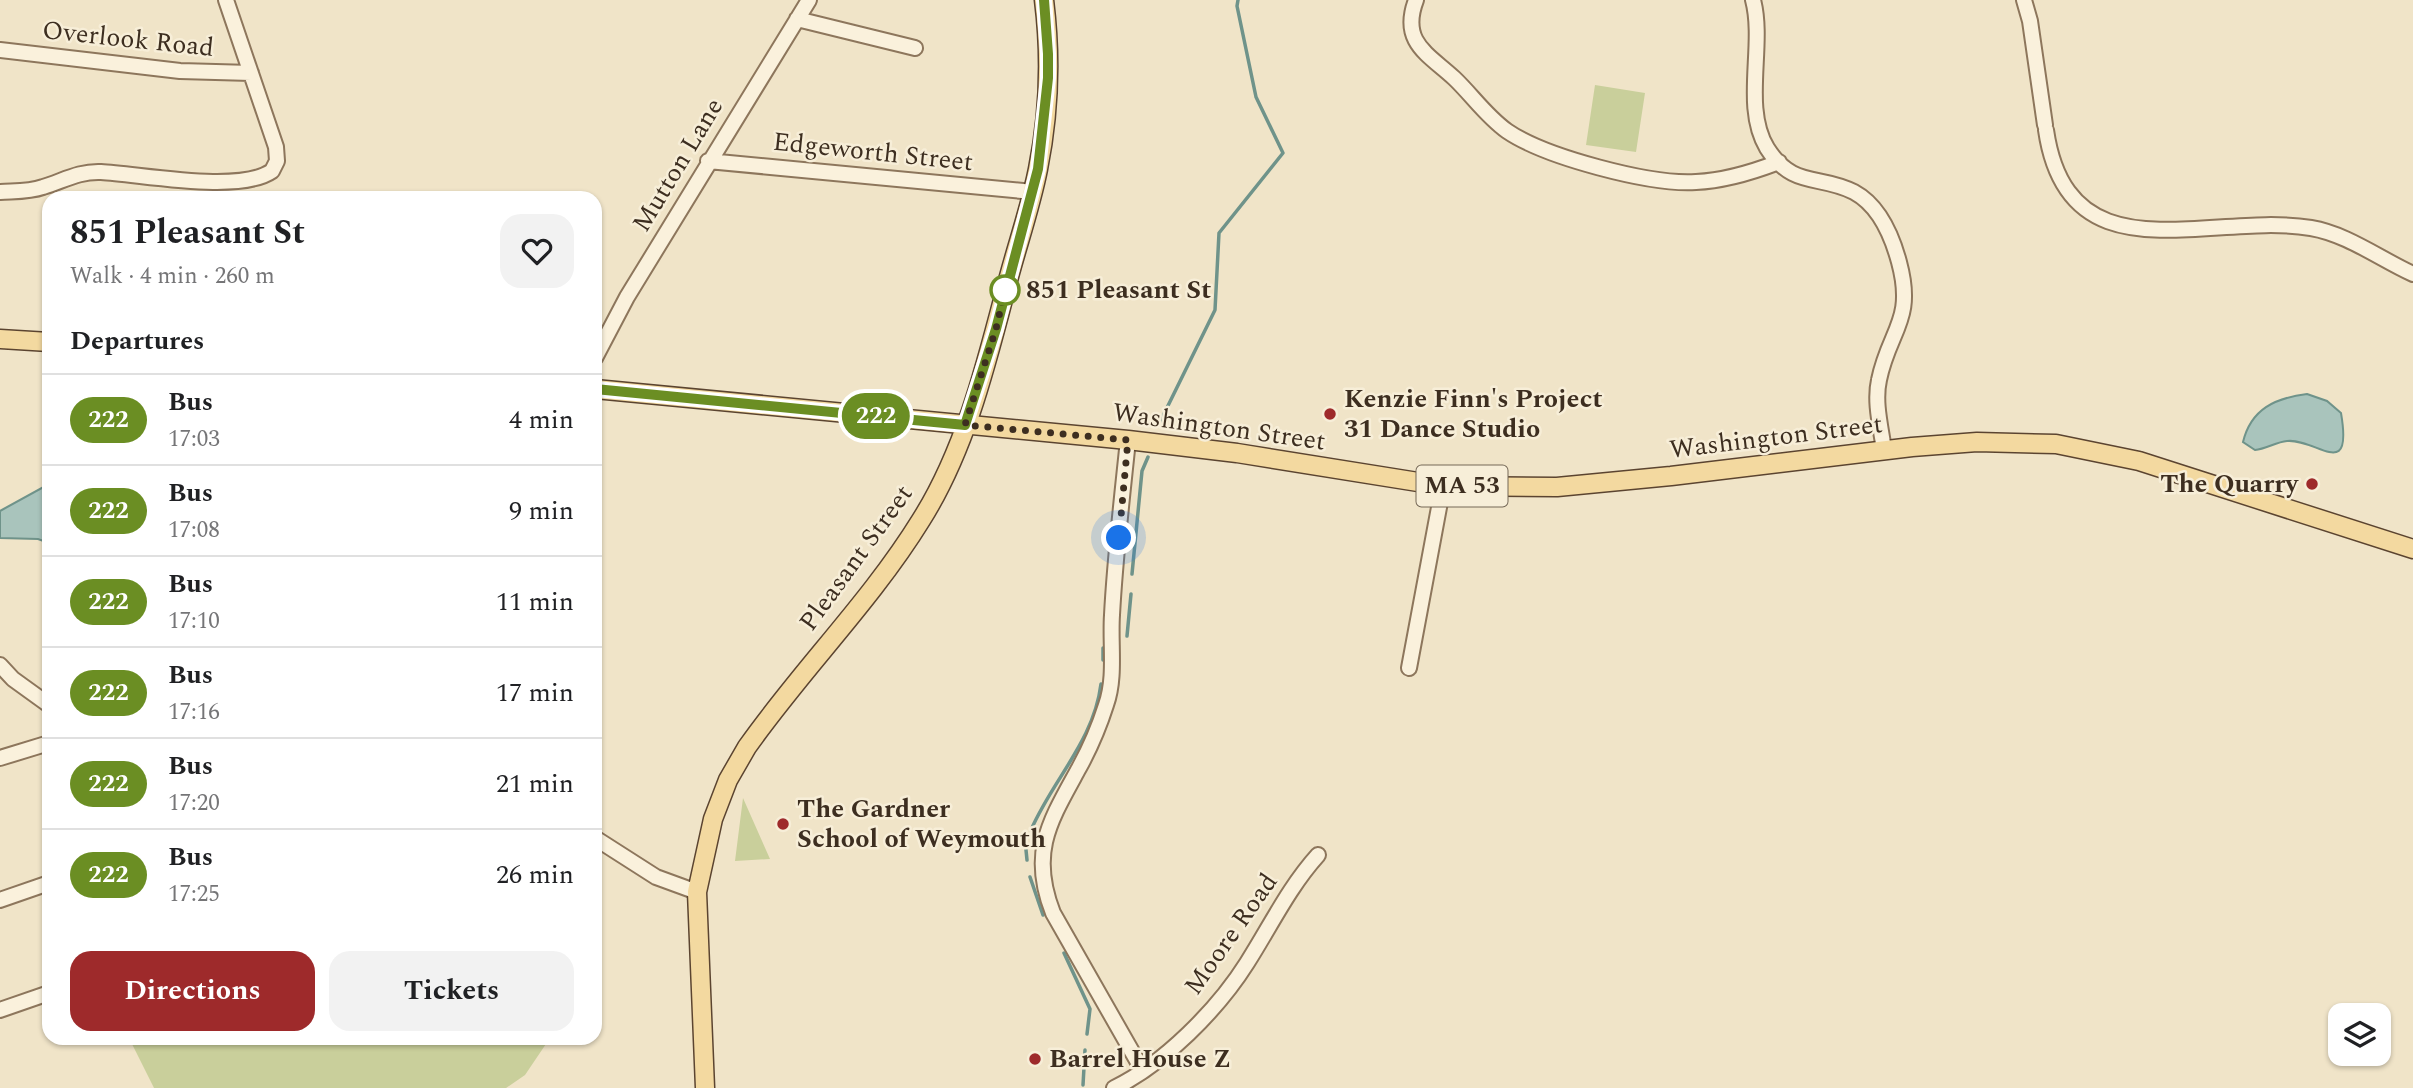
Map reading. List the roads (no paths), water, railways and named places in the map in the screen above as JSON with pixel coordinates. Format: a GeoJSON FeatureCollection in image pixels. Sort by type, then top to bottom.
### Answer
{"type":"FeatureCollection","features":[{"type":"Feature","properties":{"kind":"main road","name":"Pleasant Street"},"geometry":{"type":"LineString","coordinates":[[705,1088],[697,892],[713,819],[734,769],[761,727],[913,533],[939,486],[965,425],[996,329],[1038,169],[1046,108],[1048,54],[1044,0]]}},
{"type":"Feature","properties":{"kind":"main road"},"geometry":{"type":"LineString","coordinates":[[0,339],[42,342]]}},
{"type":"Feature","properties":{"kind":"main road","name":"Washington Street"},"geometry":{"type":"LineString","coordinates":[[602,390],[1128,440],[1237,453],[1443,486],[1557,487],[1961,443],[2056,444],[2111,454],[2413,549]]}},
{"type":"Feature","properties":{"kind":"street"},"geometry":{"type":"LineString","coordinates":[[0,192],[42,188],[86,173],[100,172],[170,181],[227,181],[263,176],[272,171],[275,166],[276,147],[226,0]]}},
{"type":"Feature","properties":{"kind":"street","name":"Mutton Lane"},"geometry":{"type":"LineString","coordinates":[[602,345],[627,297],[708,161],[809,0]]}},
{"type":"Feature","properties":{"kind":"street"},"geometry":{"type":"LineString","coordinates":[[1416,0],[1410,22],[1413,34],[1429,60],[1451,76],[1499,125],[1534,146],[1619,171],[1685,183],[1710,181],[1779,162]]}},
{"type":"Feature","properties":{"kind":"street"},"geometry":{"type":"LineString","coordinates":[[1753,0],[1756,20],[1758,121],[1765,144],[1779,162],[1801,179],[1850,190],[1864,198],[1878,212],[1893,244],[1902,276],[1905,302],[1902,320],[1878,385],[1884,450]]}},
{"type":"Feature","properties":{"kind":"street"},"geometry":{"type":"LineString","coordinates":[[2024,0],[2030,21],[2050,154],[2064,186],[2078,203],[2107,222],[2141,229],[2263,226],[2311,228],[2335,235],[2413,274]]}},
{"type":"Feature","properties":{"kind":"street"},"geometry":{"type":"LineString","coordinates":[[797,19],[915,48]]}},
{"type":"Feature","properties":{"kind":"street","name":"Overlook Road"},"geometry":{"type":"LineString","coordinates":[[0,50],[180,71],[251,73]]}},
{"type":"Feature","properties":{"kind":"street","name":"Edgeworth Street"},"geometry":{"type":"LineString","coordinates":[[708,161],[1033,192]]}},
{"type":"Feature","properties":{"kind":"street"},"geometry":{"type":"LineString","coordinates":[[1128,440],[1112,615],[1112,665],[1108,701],[1096,735],[1056,806],[1046,832],[1042,872],[1052,913],[1143,1071]]}},
{"type":"Feature","properties":{"kind":"street"},"geometry":{"type":"LineString","coordinates":[[1409,668],[1443,486]]}},
{"type":"Feature","properties":{"kind":"street"},"geometry":{"type":"LineString","coordinates":[[0,665],[13,679],[42,700]]}},
{"type":"Feature","properties":{"kind":"street"},"geometry":{"type":"LineString","coordinates":[[0,758],[42,745]]}},
{"type":"Feature","properties":{"kind":"street"},"geometry":{"type":"LineString","coordinates":[[602,842],[656,877],[697,892]]}},
{"type":"Feature","properties":{"kind":"street","name":"Moore Road"},"geometry":{"type":"LineString","coordinates":[[1114,1088],[1143,1071],[1174,1046],[1210,1010],[1245,967],[1318,855]]}},
{"type":"Feature","properties":{"kind":"street"},"geometry":{"type":"LineString","coordinates":[[0,900],[42,885]]}},
{"type":"Feature","properties":{"kind":"street"},"geometry":{"type":"LineString","coordinates":[[0,1010],[42,995]]}},
{"type":"Feature","properties":{"kind":"water"},"geometry":{"type":"Polygon","coordinates":[[[2307,394],[2327,401],[2341,413],[2342,446],[2337,452],[2287,441],[2255,450],[2243,442],[2252,421],[2266,407],[2307,394]]]}},
{"type":"Feature","properties":{"kind":"water"},"geometry":{"type":"Polygon","coordinates":[[[42,488],[42,540],[0,538],[0,511],[42,488]]]}},
{"type":"Feature","properties":{"kind":"waterway"},"geometry":{"type":"LineString","coordinates":[[1159,424],[1215,310],[1219,233],[1283,153],[1256,97],[1238,0]]}},
{"type":"Feature","properties":{"kind":"waterway"},"geometry":{"type":"LineString","coordinates":[[1132,574],[1142,471],[1148,457]]}},
{"type":"Feature","properties":{"kind":"waterway"},"geometry":{"type":"LineString","coordinates":[[1127,636],[1131,594]]}},
{"type":"Feature","properties":{"kind":"waterway"},"geometry":{"type":"LineString","coordinates":[[1103,648],[1103,660]]}},
{"type":"Feature","properties":{"kind":"waterway"},"geometry":{"type":"LineString","coordinates":[[1031,830],[1082,742],[1097,705],[1101,684]]}},
{"type":"Feature","properties":{"kind":"waterway"},"geometry":{"type":"LineString","coordinates":[[1026,850],[1027,860]]}},
{"type":"Feature","properties":{"kind":"waterway"},"geometry":{"type":"LineString","coordinates":[[1030,877],[1043,915]]}},
{"type":"Feature","properties":{"kind":"waterway"},"geometry":{"type":"LineString","coordinates":[[1064,953],[1090,1009],[1087,1034]]}},
{"type":"Feature","properties":{"kind":"waterway"},"geometry":{"type":"LineString","coordinates":[[1083,1085],[1085,1050]]}},
{"type":"Feature","properties":{"kind":"place","name":"851 Pleasant St"},"geometry":{"type":"Point","coordinates":[1005,290]}},
{"type":"Feature","properties":{"kind":"place","name":"Kenzie Finn's Project 31 Dance Studio"},"geometry":{"type":"Point","coordinates":[1330,414]}},
{"type":"Feature","properties":{"kind":"place","name":"The Quarry"},"geometry":{"type":"Point","coordinates":[2312,484]}},
{"type":"Feature","properties":{"kind":"place","name":"The Gardner School of Weymouth"},"geometry":{"type":"Point","coordinates":[783,824]}},
{"type":"Feature","properties":{"kind":"place","name":"Barrel House Z"},"geometry":{"type":"Point","coordinates":[1035,1059]}}]}
